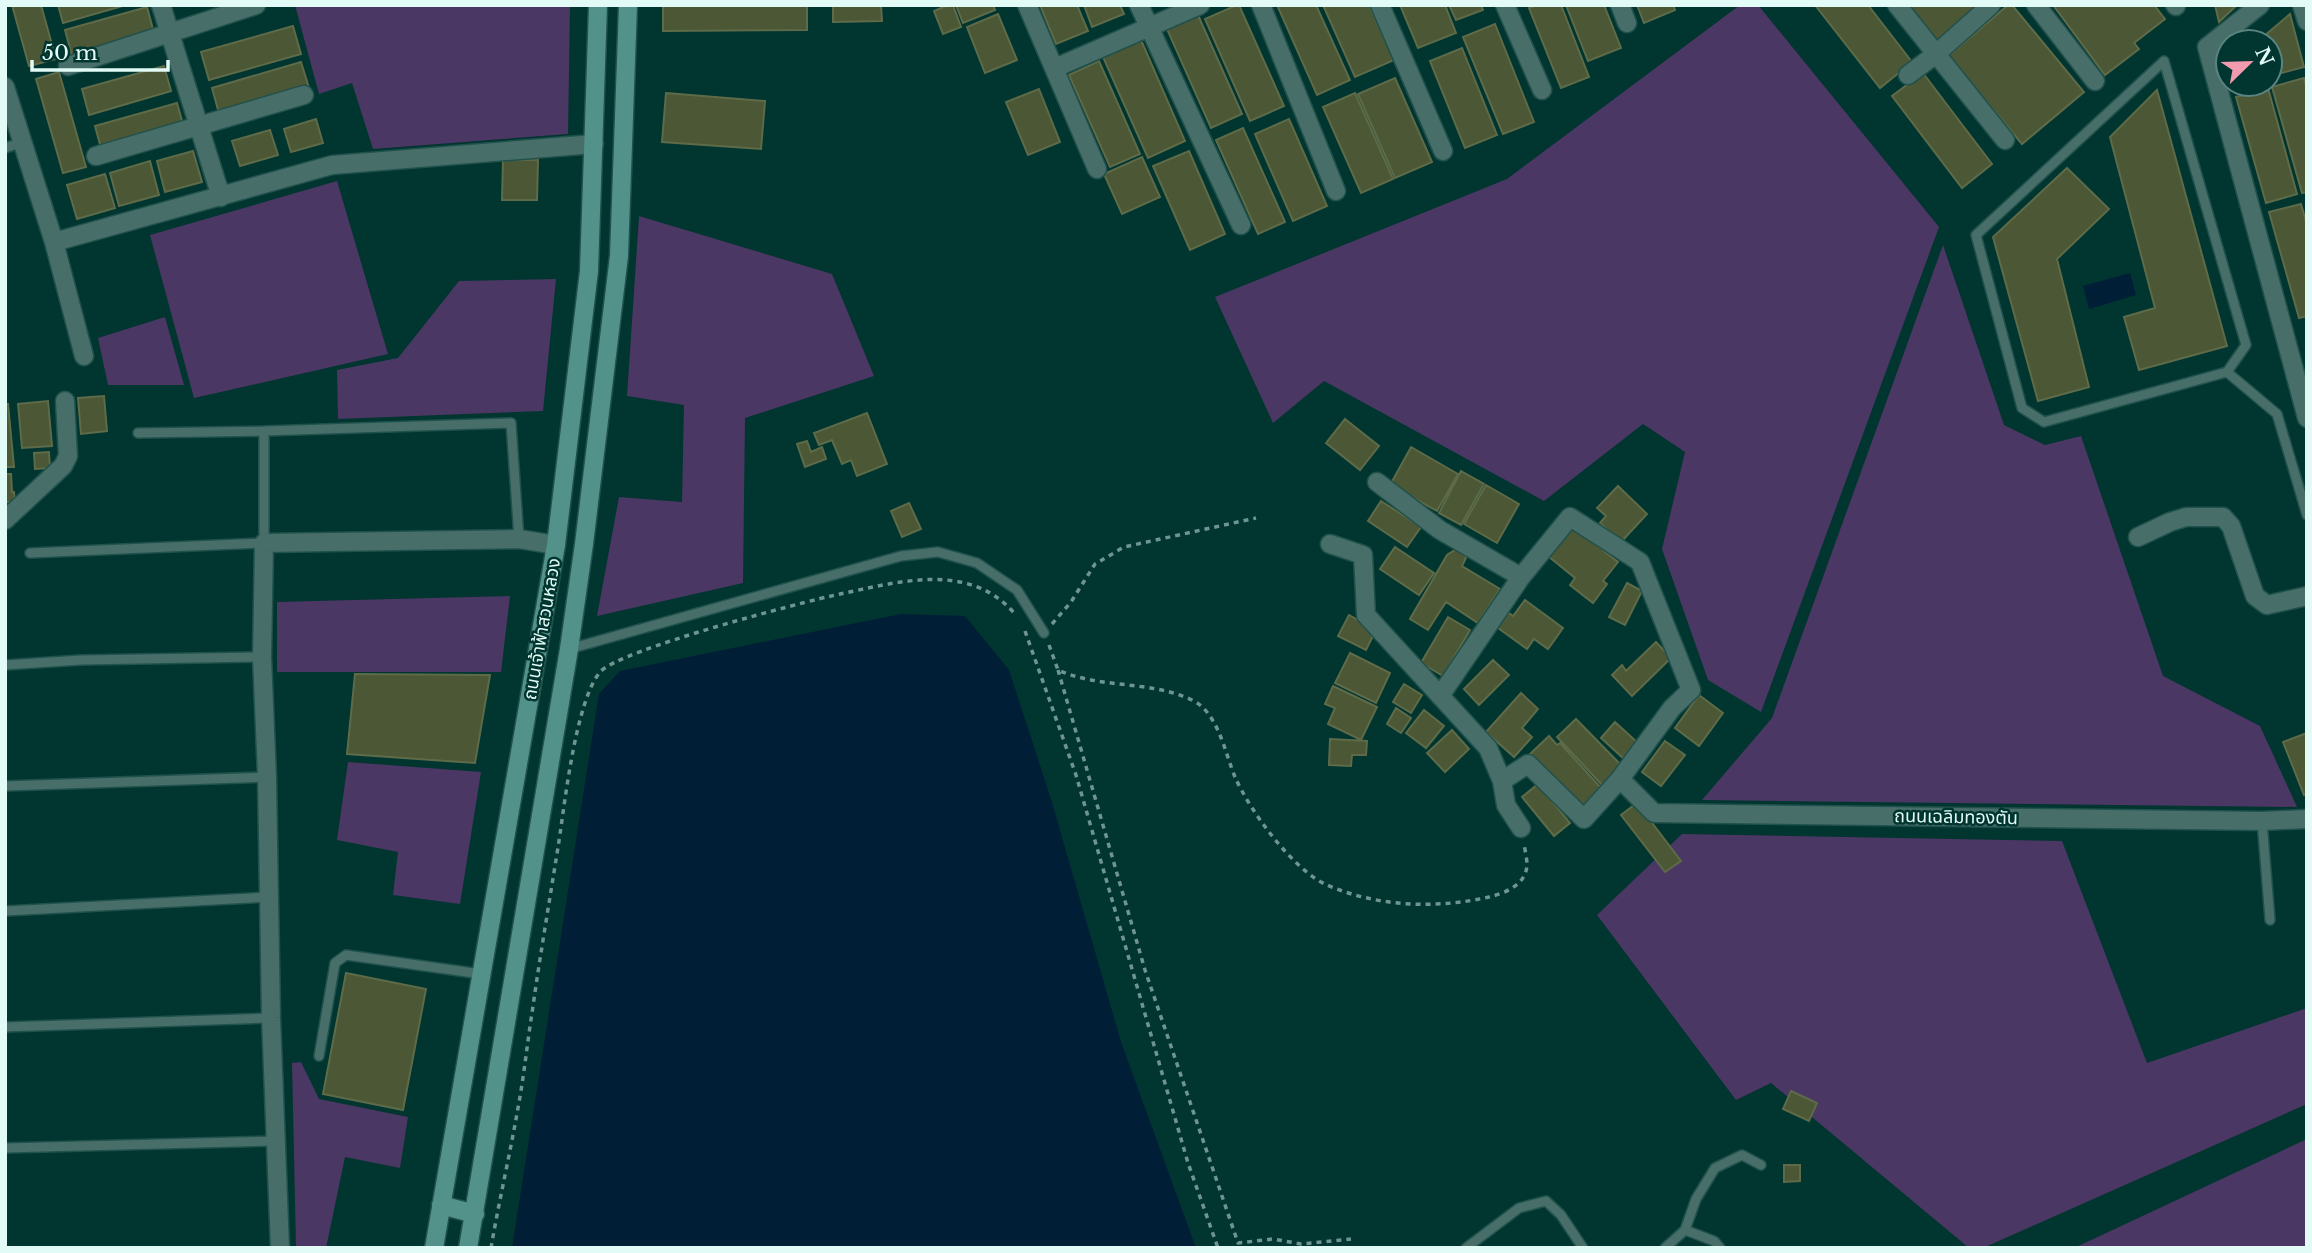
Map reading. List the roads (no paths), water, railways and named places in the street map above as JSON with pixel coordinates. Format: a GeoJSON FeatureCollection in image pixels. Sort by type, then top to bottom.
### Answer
{"type":"FeatureCollection","features":[{"type":"Feature","properties":{"kind":"main road","name":"ถนนเจ้าฟ้าสวนหลวง"},"geometry":{"type":"LineString","coordinates":[[434,1248],[556,545],[589,271],[598,5]]}},
{"type":"Feature","properties":{"kind":"main road","name":"ถนนเจ้าฟ้าสวนหลวง"},"geometry":{"type":"LineString","coordinates":[[468,1248],[569,649],[586,530],[619,256],[628,5]]}},
{"type":"Feature","properties":{"kind":"main road"},"geometry":{"type":"LineString","coordinates":[[441,1205],[475,1213]]}},
{"type":"Feature","properties":{"kind":"street"},"geometry":{"type":"LineString","coordinates":[[161,5],[221,197]]}},
{"type":"Feature","properties":{"kind":"street"},"geometry":{"type":"LineString","coordinates":[[68,66],[256,5]]}},
{"type":"Feature","properties":{"kind":"street"},"geometry":{"type":"LineString","coordinates":[[1027,5],[1097,169]]}},
{"type":"Feature","properties":{"kind":"street"},"geometry":{"type":"LineString","coordinates":[[1139,5],[1241,225]]}},
{"type":"Feature","properties":{"kind":"street"},"geometry":{"type":"LineString","coordinates":[[1055,68],[1199,5]]}},
{"type":"Feature","properties":{"kind":"street"},"geometry":{"type":"LineString","coordinates":[[1261,5],[1336,191]]}},
{"type":"Feature","properties":{"kind":"street"},"geometry":{"type":"LineString","coordinates":[[1380,5],[1443,151]]}},
{"type":"Feature","properties":{"kind":"street"},"geometry":{"type":"LineString","coordinates":[[1505,5],[1542,90]]}},
{"type":"Feature","properties":{"kind":"street"},"geometry":{"type":"LineString","coordinates":[[1620,5],[1627,23]]}},
{"type":"Feature","properties":{"kind":"street"},"geometry":{"type":"LineString","coordinates":[[1897,5],[2005,140]]}},
{"type":"Feature","properties":{"kind":"street"},"geometry":{"type":"LineString","coordinates":[[1908,75],[1991,5]]}},
{"type":"Feature","properties":{"kind":"street"},"geometry":{"type":"LineString","coordinates":[[2036,5],[2095,81]]}},
{"type":"Feature","properties":{"kind":"street"},"geometry":{"type":"LineString","coordinates":[[2260,5],[2207,47],[2307,418]]}},
{"type":"Feature","properties":{"kind":"street"},"geometry":{"type":"LineString","coordinates":[[2302,5],[2307,21]]}},
{"type":"Feature","properties":{"kind":"street"},"geometry":{"type":"LineString","coordinates":[[5,87],[14,145],[54,242],[84,356]]}},
{"type":"Feature","properties":{"kind":"street"},"geometry":{"type":"LineString","coordinates":[[96,156],[304,95]]}},
{"type":"Feature","properties":{"kind":"street"},"geometry":{"type":"LineString","coordinates":[[54,242],[331,165],[594,144]]}},
{"type":"Feature","properties":{"kind":"street"},"geometry":{"type":"LineString","coordinates":[[5,520],[64,466],[68,456],[65,401]]}},
{"type":"Feature","properties":{"kind":"street"},"geometry":{"type":"LineString","coordinates":[[1377,482],[1440,530],[1521,577]]}},
{"type":"Feature","properties":{"kind":"street"},"geometry":{"type":"LineString","coordinates":[[1440,696],[1521,577],[1570,517],[1640,562],[1692,690],[1672,708],[1620,779],[1584,819],[1528,764],[1502,781]]}},
{"type":"Feature","properties":{"kind":"street"},"geometry":{"type":"LineString","coordinates":[[2138,537],[2186,517],[2223,517],[2231,526],[2255,597],[2267,605],[2307,596]]}},
{"type":"Feature","properties":{"kind":"street"},"geometry":{"type":"LineString","coordinates":[[280,1248],[262,657],[264,542],[519,539],[556,545]]}},
{"type":"Feature","properties":{"kind":"street"},"geometry":{"type":"LineString","coordinates":[[1330,544],[1363,555],[1366,615],[1488,748],[1502,781],[1506,805],[1521,828]]}},
{"type":"Feature","properties":{"kind":"street","name":"ถนนเฉลิมทองตัน"},"geometry":{"type":"LineString","coordinates":[[1620,779],[1654,813],[2262,821],[2307,819]]}},
{"type":"Feature","properties":{"kind":"lane"},"geometry":{"type":"LineString","coordinates":[[2164,61],[2246,345],[2227,372],[2044,422],[2022,408],[1976,235],[2164,61]]}},
{"type":"Feature","properties":{"kind":"lane"},"geometry":{"type":"LineString","coordinates":[[2227,372],[2277,414],[2307,515]]}},
{"type":"Feature","properties":{"kind":"lane"},"geometry":{"type":"LineString","coordinates":[[138,433],[512,423],[519,539]]}},
{"type":"Feature","properties":{"kind":"lane"},"geometry":{"type":"LineString","coordinates":[[30,552],[264,542],[264,430]]}},
{"type":"Feature","properties":{"kind":"lane"},"geometry":{"type":"LineString","coordinates":[[569,649],[888,559],[938,552],[977,563],[1017,590],[1044,633]]}},
{"type":"Feature","properties":{"kind":"lane"},"geometry":{"type":"LineString","coordinates":[[5,665],[81,660],[262,657]]}},
{"type":"Feature","properties":{"kind":"lane"},"geometry":{"type":"LineString","coordinates":[[5,786],[267,776]]}},
{"type":"Feature","properties":{"kind":"lane"},"geometry":{"type":"LineString","coordinates":[[2262,821],[2270,919]]}},
{"type":"Feature","properties":{"kind":"lane"},"geometry":{"type":"LineString","coordinates":[[5,911],[268,897]]}},
{"type":"Feature","properties":{"kind":"lane"},"geometry":{"type":"LineString","coordinates":[[319,1056],[335,963],[346,955],[481,974]]}},
{"type":"Feature","properties":{"kind":"lane"},"geometry":{"type":"LineString","coordinates":[[5,1027],[271,1018]]}},
{"type":"Feature","properties":{"kind":"lane"},"geometry":{"type":"LineString","coordinates":[[5,1148],[276,1141]]}},
{"type":"Feature","properties":{"kind":"lane"},"geometry":{"type":"LineString","coordinates":[[1665,1248],[1685,1230],[1696,1199],[1715,1168],[1742,1155],[1761,1165]]}},
{"type":"Feature","properties":{"kind":"lane"},"geometry":{"type":"LineString","coordinates":[[1466,1248],[1519,1208],[1546,1201],[1560,1215],[1583,1248]]}},
{"type":"Feature","properties":{"kind":"lane"},"geometry":{"type":"LineString","coordinates":[[1685,1230],[1714,1241],[1720,1248]]}},
{"type":"Feature","properties":{"kind":"water"},"geometry":{"type":"Polygon","coordinates":[[[2130,273],[2136,295],[2089,309],[2083,286],[2130,273]]]}},
{"type":"Feature","properties":{"kind":"water"},"geometry":{"type":"Polygon","coordinates":[[[901,614],[965,616],[1009,670],[1051,799],[1121,1042],[1196,1248],[512,1248],[599,694],[620,671],[901,614]]]}}]}
